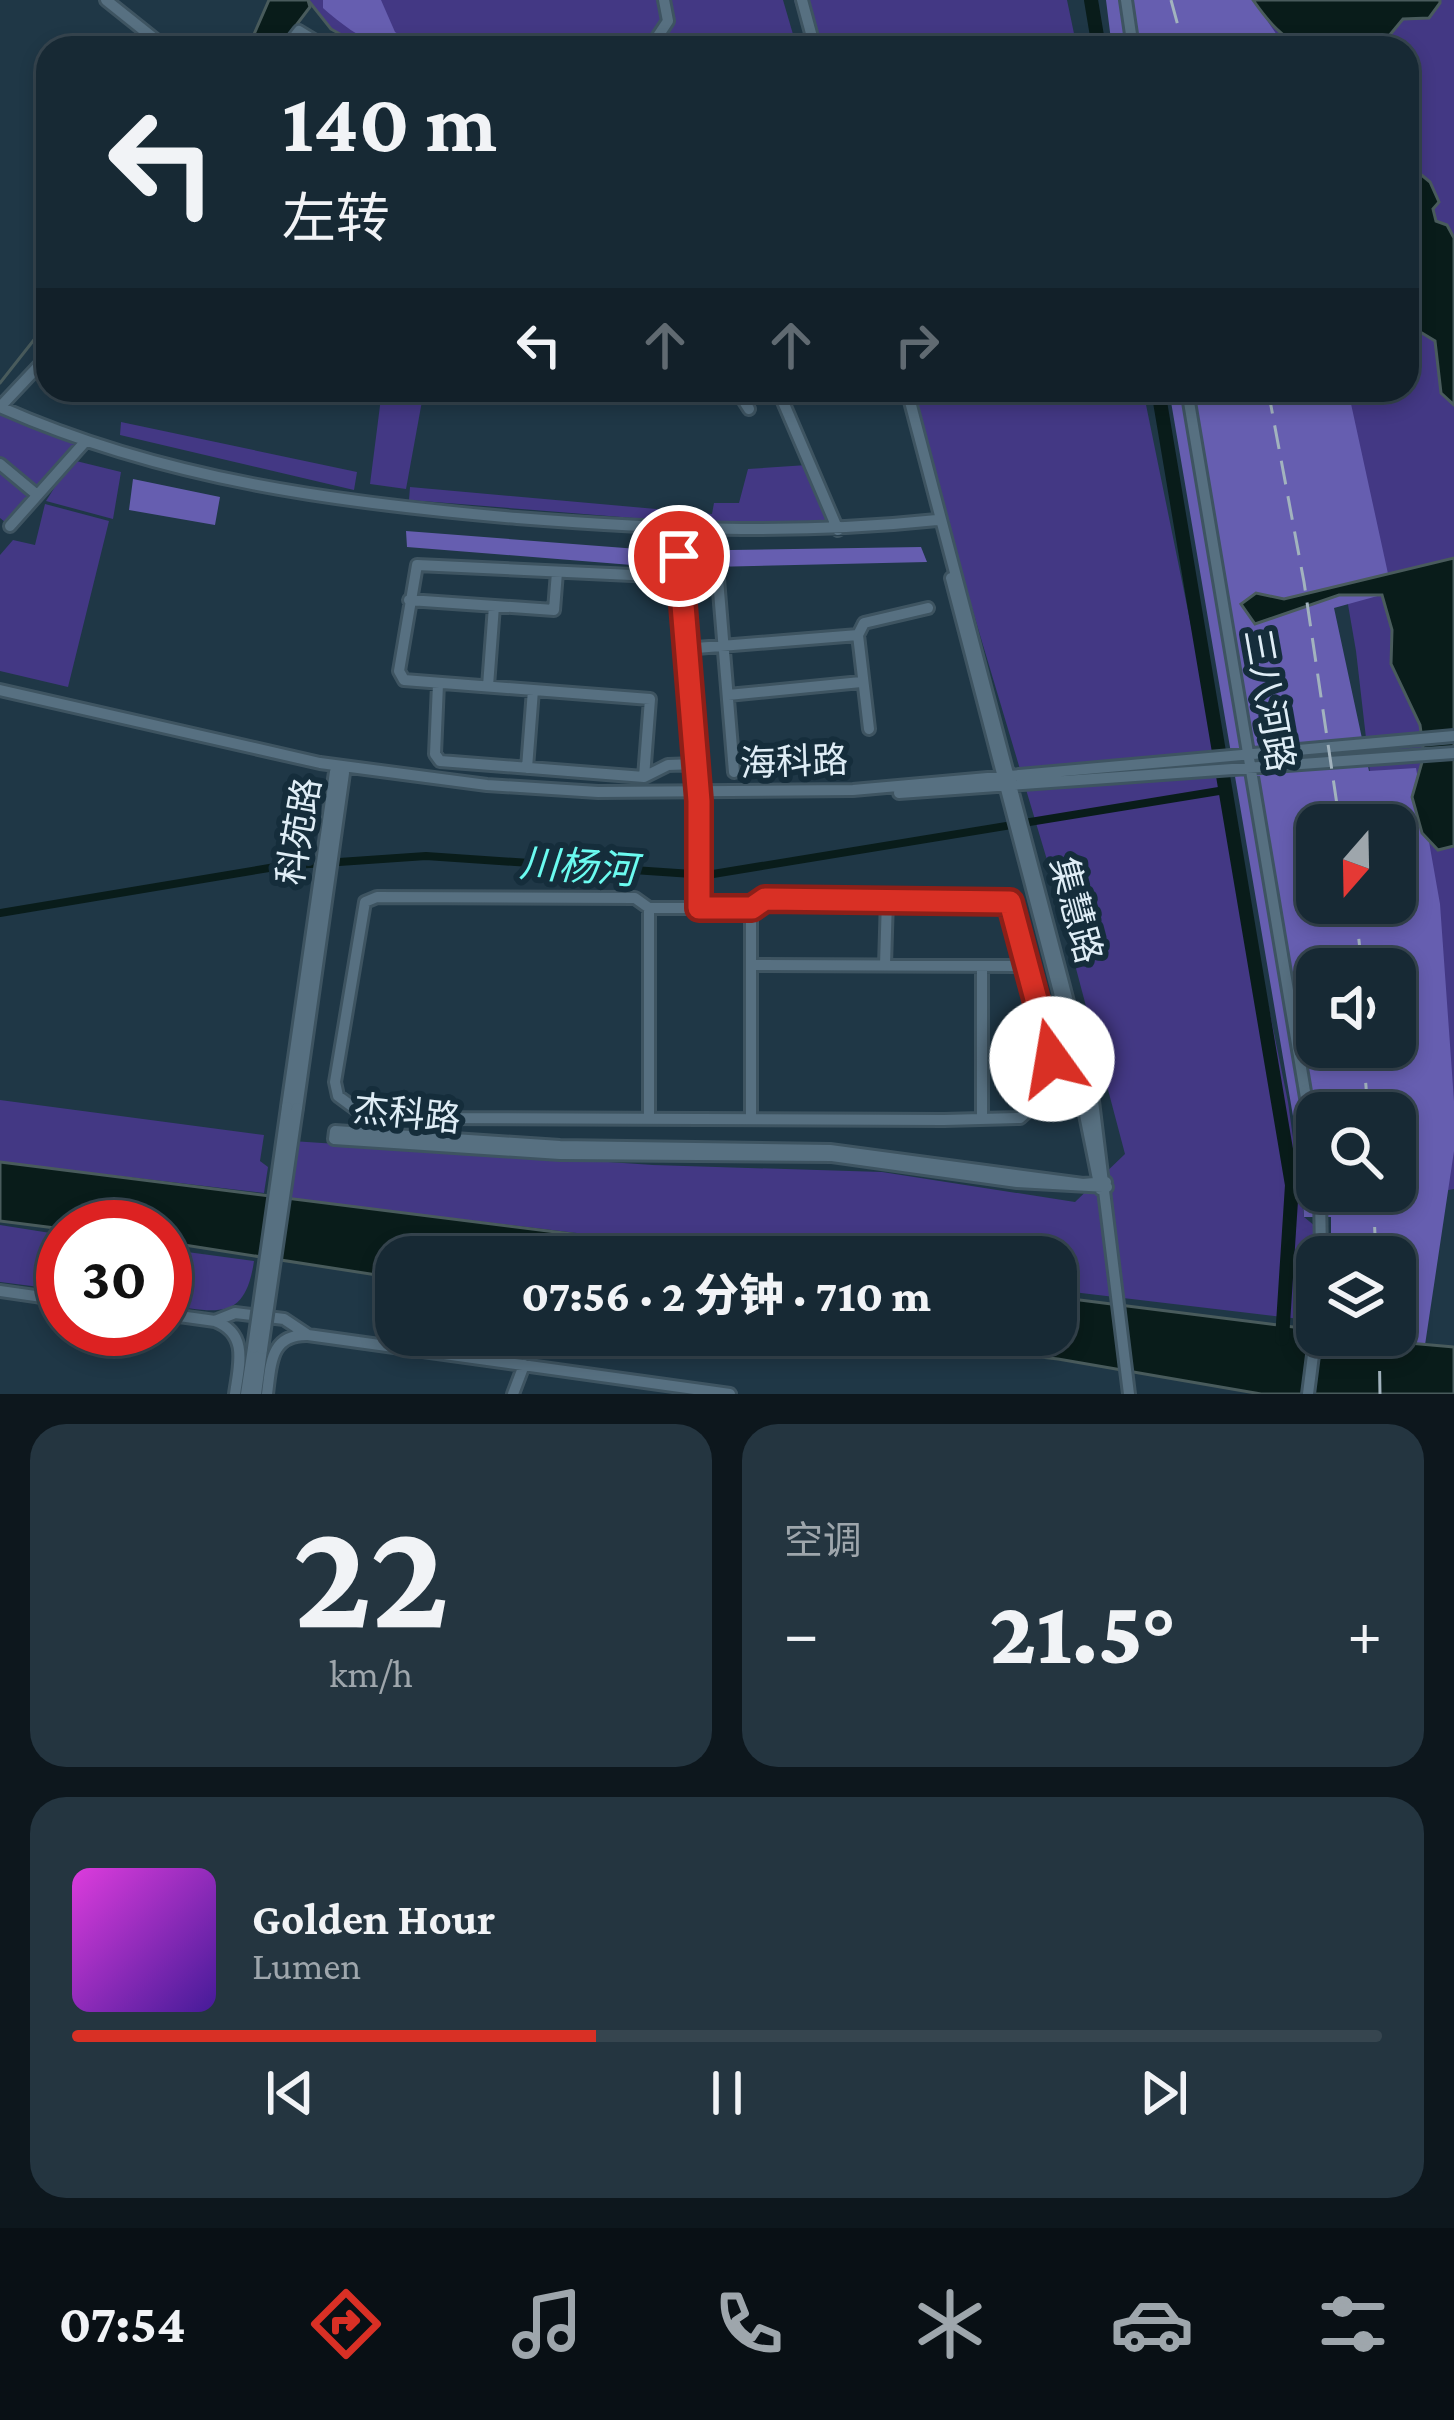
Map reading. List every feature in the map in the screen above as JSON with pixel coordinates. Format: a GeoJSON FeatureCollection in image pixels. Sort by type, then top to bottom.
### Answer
{"type":"FeatureCollection","features":[{"type":"Feature","properties":{"kind":"street"},"geometry":{"type":"LineString","coordinates":[[106,0],[151,36]]}},
{"type":"Feature","properties":{"kind":"street"},"geometry":{"type":"LineString","coordinates":[[658,36],[668,21],[664,0]]}},
{"type":"Feature","properties":{"kind":"street"},"geometry":{"type":"LineString","coordinates":[[798,0],[808,36]]}},
{"type":"Feature","properties":{"kind":"street"},"geometry":{"type":"LineString","coordinates":[[1126,0],[1131,36]]}},
{"type":"Feature","properties":{"kind":"street"},"geometry":{"type":"LineString","coordinates":[[36,369],[0,407],[83,444],[323,498],[680,531],[838,530],[938,520]]}},
{"type":"Feature","properties":{"kind":"street"},"geometry":{"type":"LineString","coordinates":[[744,402],[748,409]]}},
{"type":"Feature","properties":{"kind":"street"},"geometry":{"type":"LineString","coordinates":[[783,402],[838,530]]}},
{"type":"Feature","properties":{"kind":"street","name":"集慧路"},"geometry":{"type":"LineString","coordinates":[[907,402],[1008,782]]}},
{"type":"Feature","properties":{"kind":"street","name":"集慧路"},"geometry":{"type":"LineString","coordinates":[[907,402],[1092,1094],[1129,1394]]}},
{"type":"Feature","properties":{"kind":"street","name":"三八河路"},"geometry":{"type":"LineString","coordinates":[[1189,402],[1305,1092]]}},
{"type":"Feature","properties":{"kind":"street"},"geometry":{"type":"LineString","coordinates":[[10,526],[83,444]]}},
{"type":"Feature","properties":{"kind":"street"},"geometry":{"type":"LineString","coordinates":[[0,464],[36,494]]}},
{"type":"Feature","properties":{"kind":"street"},"geometry":{"type":"LineString","coordinates":[[680,531],[678,580],[699,798],[699,908]]}},
{"type":"Feature","properties":{"kind":"street"},"geometry":{"type":"LineString","coordinates":[[644,777],[650,698],[438,684],[408,681],[400,674],[413,572],[421,563],[718,579],[734,772]]}},
{"type":"Feature","properties":{"kind":"street"},"geometry":{"type":"LineString","coordinates":[[409,600],[554,610],[557,572]]}},
{"type":"Feature","properties":{"kind":"street"},"geometry":{"type":"LineString","coordinates":[[488,686],[494,606]]}},
{"type":"Feature","properties":{"kind":"street"},"geometry":{"type":"LineString","coordinates":[[869,728],[858,634],[864,623],[928,608]]}},
{"type":"Feature","properties":{"kind":"street"},"geometry":{"type":"LineString","coordinates":[[684,649],[858,634]]}},
{"type":"Feature","properties":{"kind":"street"},"geometry":{"type":"LineString","coordinates":[[728,695],[862,682]]}},
{"type":"Feature","properties":{"kind":"street"},"geometry":{"type":"LineString","coordinates":[[438,684],[436,759],[644,777],[664,766],[695,764]]}},
{"type":"Feature","properties":{"kind":"street"},"geometry":{"type":"LineString","coordinates":[[527,768],[533,690]]}},
{"type":"Feature","properties":{"kind":"street","name":"海科路"},"geometry":{"type":"LineString","coordinates":[[0,694],[340,770],[542,796],[699,798],[1179,775],[1454,753]]}},
{"type":"Feature","properties":{"kind":"street","name":"海科路"},"geometry":{"type":"LineString","coordinates":[[1008,782],[1196,758],[1454,736]]}},
{"type":"Feature","properties":{"kind":"street","name":"科苑路"},"geometry":{"type":"LineString","coordinates":[[256,1394],[258,1348],[340,770]]}},
{"type":"Feature","properties":{"kind":"street"},"geometry":{"type":"LineString","coordinates":[[634,898],[649,908],[699,908],[752,908],[765,899],[1010,902],[1052,1051],[1049,1086],[1023,1117],[982,1118],[649,1119],[361,1113],[342,1102],[335,1082],[359,912],[370,899],[634,898]]}},
{"type":"Feature","properties":{"kind":"street"},"geometry":{"type":"LineString","coordinates":[[885,965],[887,899]]}},
{"type":"Feature","properties":{"kind":"street"},"geometry":{"type":"LineString","coordinates":[[649,908],[649,1119]]}},
{"type":"Feature","properties":{"kind":"street"},"geometry":{"type":"LineString","coordinates":[[751,1119],[752,908]]}},
{"type":"Feature","properties":{"kind":"street"},"geometry":{"type":"LineString","coordinates":[[752,965],[1029,966]]}},
{"type":"Feature","properties":{"kind":"street"},"geometry":{"type":"LineString","coordinates":[[982,966],[982,1118]]}},
{"type":"Feature","properties":{"kind":"street","name":"杰科路"},"geometry":{"type":"LineString","coordinates":[[335,1131],[581,1147],[830,1150],[1103,1188],[832,1156],[560,1154],[334,1139],[335,1131]]}},
{"type":"Feature","properties":{"kind":"street"},"geometry":{"type":"LineString","coordinates":[[0,1291],[36,1296]]}},
{"type":"Feature","properties":{"kind":"street"},"geometry":{"type":"LineString","coordinates":[[215,1321],[236,1313],[284,1319],[308,1335]]}},
{"type":"Feature","properties":{"kind":"street"},"geometry":{"type":"LineString","coordinates":[[192,1318],[215,1321],[232,1330],[239,1342],[235,1394]]}},
{"type":"Feature","properties":{"kind":"street"},"geometry":{"type":"LineString","coordinates":[[267,1394],[277,1346],[287,1336],[308,1335],[730,1394]]}},
{"type":"Feature","properties":{"kind":"street","name":"科苑路"},"geometry":{"type":"LineString","coordinates":[[246,1394],[258,1348]]}},
{"type":"Feature","properties":{"kind":"street"},"geometry":{"type":"LineString","coordinates":[[1308,1394],[1313,1356]]}},
{"type":"Feature","properties":{"kind":"street"},"geometry":{"type":"LineString","coordinates":[[513,1394],[524,1365]]}},
{"type":"Feature","properties":{"kind":"shaded area"},"geometry":{"type":"Polygon","coordinates":[[[269,0],[308,0],[310,7],[288,36],[253,36],[269,0]]]}},
{"type":"Feature","properties":{"kind":"shaded area"},"geometry":{"type":"Polygon","coordinates":[[[308,0],[783,0],[794,36],[344,36],[331,29],[308,0]]]}},
{"type":"Feature","properties":{"kind":"shaded area"},"geometry":{"type":"Polygon","coordinates":[[[323,0],[381,0],[401,36],[361,36],[323,8],[323,0]]]}},
{"type":"Feature","properties":{"kind":"shaded area"},"geometry":{"type":"Polygon","coordinates":[[[794,0],[1067,0],[1074,36],[806,36],[794,0]]]}},
{"type":"Feature","properties":{"kind":"shaded area"},"geometry":{"type":"Polygon","coordinates":[[[1106,0],[1253,0],[1278,36],[1110,36],[1106,0]]]}},
{"type":"Feature","properties":{"kind":"shaded area"},"geometry":{"type":"Polygon","coordinates":[[[1205,0],[1454,0],[1454,1189],[1422,1195],[1416,1092],[1410,1092],[1407,1068],[1416,1068],[1416,948],[1395,948],[1395,924],[1416,924],[1416,804],[1374,804],[1356,651],[1313,402],[1419,402],[1419,36],[1216,36],[1205,0]]]}},
{"type":"Feature","properties":{"kind":"shaded area"},"geometry":{"type":"Polygon","coordinates":[[[1253,0],[1440,0],[1429,18],[1403,19],[1389,36],[1285,36],[1253,0]]]}},
{"type":"Feature","properties":{"kind":"shaded area"},"geometry":{"type":"Polygon","coordinates":[[[1419,173],[1430,182],[1439,202],[1433,209],[1436,221],[1447,225],[1454,238],[1454,405],[1441,393],[1435,341],[1419,331],[1419,173]]]}},
{"type":"Feature","properties":{"kind":"shaded area"},"geometry":{"type":"Polygon","coordinates":[[[380,402],[422,402],[406,489],[370,484],[380,402]]]}},
{"type":"Feature","properties":{"kind":"shaded area"},"geometry":{"type":"Polygon","coordinates":[[[911,402],[1145,402],[1288,1102],[1296,1160],[1296,1212],[1303,1212],[1321,1231],[1321,1236],[1296,1236],[1296,1319],[1077,1292],[1077,1236],[602,1236],[284,1198],[292,1141],[653,1165],[882,1172],[1075,1202],[1125,1154],[1050,870],[911,402]]]}},
{"type":"Feature","properties":{"kind":"shaded area"},"geometry":{"type":"Polygon","coordinates":[[[1171,402],[1351,402],[1392,592],[1334,608],[1369,771],[1416,768],[1440,904],[1454,1151],[1425,1345],[1416,1344],[1416,1236],[1331,1236],[1331,1217],[1304,1217],[1304,1212],[1416,1212],[1416,1092],[1296,1092],[1296,1134],[1171,402]]]}},
{"type":"Feature","properties":{"kind":"shaded area"},"geometry":{"type":"Polygon","coordinates":[[[0,407],[83,444],[10,526],[0,518],[0,407]]]}},
{"type":"Feature","properties":{"kind":"shaded area"},"geometry":{"type":"Polygon","coordinates":[[[121,422],[357,472],[354,490],[120,435],[121,422]]]}},
{"type":"Feature","properties":{"kind":"shaded area"},"geometry":{"type":"Polygon","coordinates":[[[72,460],[121,472],[113,519],[46,501],[72,460]]]}},
{"type":"Feature","properties":{"kind":"shaded area"},"geometry":{"type":"Polygon","coordinates":[[[807,465],[831,527],[721,525],[409,500],[410,487],[712,514],[714,503],[739,503],[748,469],[807,465]]]}},
{"type":"Feature","properties":{"kind":"shaded area"},"geometry":{"type":"Polygon","coordinates":[[[133,479],[220,497],[215,525],[129,510],[133,479]]]}},
{"type":"Feature","properties":{"kind":"shaded area"},"geometry":{"type":"Polygon","coordinates":[[[45,504],[109,521],[68,687],[0,671],[0,555],[13,540],[35,545],[45,504]]]}},
{"type":"Feature","properties":{"kind":"shaded area"},"geometry":{"type":"Polygon","coordinates":[[[406,531],[664,551],[921,547],[927,562],[669,568],[407,547],[406,531]]]}},
{"type":"Feature","properties":{"kind":"shaded area"},"geometry":{"type":"Polygon","coordinates":[[[1454,558],[1454,846],[1438,850],[1422,833],[1412,797],[1424,755],[1420,725],[1391,664],[1392,630],[1382,595],[1339,595],[1255,624],[1241,604],[1256,593],[1284,599],[1454,558]]]}},
{"type":"Feature","properties":{"kind":"shaded area"},"geometry":{"type":"Polygon","coordinates":[[[0,1100],[264,1135],[260,1161],[268,1167],[264,1193],[0,1162],[0,1100]]]}},
{"type":"Feature","properties":{"kind":"shaded area"},"geometry":{"type":"Polygon","coordinates":[[[0,1162],[588,1236],[375,1236],[375,1275],[192,1246],[192,1200],[36,1200],[36,1226],[0,1221],[0,1162]]]}},
{"type":"Feature","properties":{"kind":"shaded area"},"geometry":{"type":"Polygon","coordinates":[[[0,1225],[36,1231],[36,1287],[0,1282],[0,1225]]]}},
{"type":"Feature","properties":{"kind":"shaded area"},"geometry":{"type":"Polygon","coordinates":[[[192,1253],[254,1261],[250,1281],[236,1304],[192,1309],[192,1253]]]}},
{"type":"Feature","properties":{"kind":"shaded area"},"geometry":{"type":"Polygon","coordinates":[[[1077,1300],[1296,1327],[1296,1356],[1416,1356],[1416,1344],[1454,1347],[1454,1394],[1261,1394],[1032,1356],[1077,1356],[1077,1300]]]}},
{"type":"Feature","properties":{"kind":"waterway"},"geometry":{"type":"LineString","coordinates":[[308,0],[331,29],[344,36]]}},
{"type":"Feature","properties":{"kind":"waterway"},"geometry":{"type":"LineString","coordinates":[[1091,0],[1097,36]]}},
{"type":"Feature","properties":{"kind":"waterway"},"geometry":{"type":"LineString","coordinates":[[0,383],[36,337]]}},
{"type":"Feature","properties":{"kind":"waterway"},"geometry":{"type":"LineString","coordinates":[[1160,402],[1292,1185],[1282,1339]]}},
{"type":"Feature","properties":{"kind":"waterway","name":"川杨河"},"geometry":{"type":"LineString","coordinates":[[0,913],[281,866],[426,856],[707,875],[1225,790]]}},
{"type":"Feature","properties":{"kind":"railway"},"geometry":{"type":"LineString","coordinates":[[1171,0],[1181,36]]}},
{"type":"Feature","properties":{"kind":"railway"},"geometry":{"type":"LineString","coordinates":[[1270,402],[1304,582],[1337,804]]}},
{"type":"Feature","properties":{"kind":"railway"},"geometry":{"type":"LineString","coordinates":[[1357,924],[1360,948]]}},
{"type":"Feature","properties":{"kind":"railway"},"geometry":{"type":"LineString","coordinates":[[1365,1068],[1366,1092]]}},
{"type":"Feature","properties":{"kind":"railway"},"geometry":{"type":"LineString","coordinates":[[1374,1212],[1375,1236]]}},
{"type":"Feature","properties":{"kind":"railway"},"geometry":{"type":"LineString","coordinates":[[1379,1356],[1380,1394]]}},
{"type":"Feature","properties":{"kind":"route"},"geometry":{"type":"LineString","coordinates":[[679,556],[699,801],[699,908],[752,908],[765,899],[1010,902],[1052,1059]]}}]}
